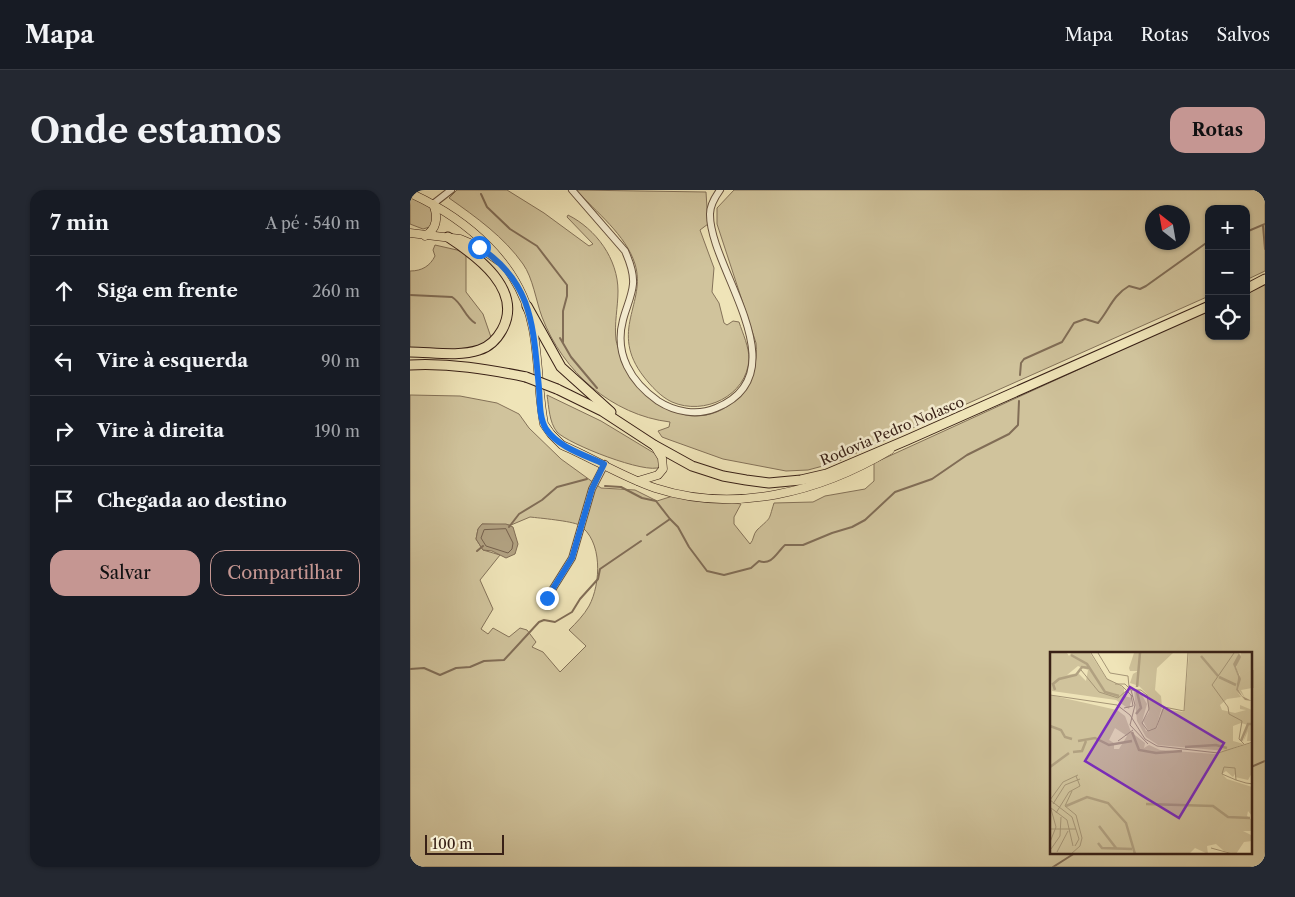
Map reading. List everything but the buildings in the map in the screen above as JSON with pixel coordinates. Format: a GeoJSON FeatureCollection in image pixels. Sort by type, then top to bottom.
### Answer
{"type":"FeatureCollection","features":[{"type":"Feature","properties":{"kind":"highway"},"geometry":{"type":"LineString","coordinates":[[410,352],[469,353],[480,350],[495,340],[504,326],[508,306],[503,290],[482,261],[448,237]]}},
{"type":"Feature","properties":{"kind":"highway"},"geometry":{"type":"LineString","coordinates":[[1250,287],[1265,279]]}},
{"type":"Feature","properties":{"kind":"highway"},"geometry":{"type":"LineString","coordinates":[[526,306],[560,366],[626,426]]}},
{"type":"Feature","properties":{"kind":"highway","name":"Rodovia Pedro Nolasco"},"geometry":{"type":"LineString","coordinates":[[410,365],[454,364],[485,368],[526,377],[557,389],[626,426],[654,445],[692,466],[723,476],[769,483],[801,480],[827,474],[1205,308]]}},
{"type":"Feature","properties":{"kind":"main road"},"geometry":{"type":"LineString","coordinates":[[410,193],[442,209],[495,250],[500,262]]}},
{"type":"Feature","properties":{"kind":"main road"},"geometry":{"type":"LineString","coordinates":[[425,236],[433,229],[437,220],[433,204]]}},
{"type":"Feature","properties":{"kind":"main road"},"geometry":{"type":"LineString","coordinates":[[410,233],[448,237],[470,242],[500,262],[512,276],[526,306],[533,330],[541,408],[546,428],[562,445],[654,488],[692,497],[723,499],[771,497],[852,472],[907,440]]}},
{"type":"Feature","properties":{"kind":"main road"},"geometry":{"type":"LineString","coordinates":[[638,481],[658,475],[664,469],[662,458],[654,445]]}},
{"type":"Feature","properties":{"kind":"street"},"geometry":{"type":"LineString","coordinates":[[433,204],[451,190]]}},
{"type":"Feature","properties":{"kind":"street"},"geometry":{"type":"LineString","coordinates":[[572,190],[629,259],[633,283],[620,332],[623,354],[628,368],[644,391],[663,404],[681,411],[695,412],[720,406],[741,392],[749,378],[753,358],[746,323],[710,221],[713,201],[720,190]]}},
{"type":"Feature","properties":{"kind":"street"},"geometry":{"type":"LineString","coordinates":[[442,209],[444,196]]}},
{"type":"Feature","properties":{"kind":"street"},"geometry":{"type":"LineString","coordinates":[[567,575],[568,565],[592,489],[604,464]]}},
{"type":"Feature","properties":{"kind":"street"},"geometry":{"type":"LineString","coordinates":[[547,598],[568,565]]}},
{"type":"Feature","properties":{"kind":"shaded area"},"geometry":{"type":"Polygon","coordinates":[[[457,190],[507,190],[544,213],[589,246],[593,244],[567,217],[568,215],[588,228],[604,246],[614,268],[618,291],[616,340],[628,370],[642,387],[668,406],[684,415],[690,416],[711,414],[733,402],[749,381],[754,369],[756,343],[717,224],[717,208],[734,190],[1265,190],[1265,271],[1250,278],[1250,205],[1205,205],[1205,298],[834,463],[808,470],[786,471],[723,459],[662,437],[658,431],[669,427],[670,422],[649,418],[628,410],[592,388],[576,373],[551,337],[523,264],[498,236],[449,198],[457,190]]]}},
{"type":"Feature","properties":{"kind":"shaded area"},"geometry":{"type":"Polygon","coordinates":[[[576,190],[706,192],[708,224],[700,230],[714,268],[712,292],[719,303],[724,323],[727,325],[733,321],[739,322],[749,354],[746,372],[741,383],[732,393],[722,400],[710,404],[684,406],[664,397],[644,377],[634,361],[629,345],[628,331],[637,278],[631,253],[610,224],[576,190]]]}},
{"type":"Feature","properties":{"kind":"shaded area"},"geometry":{"type":"Polygon","coordinates":[[[410,195],[436,208],[433,226],[423,229],[410,224],[410,195]]]}},
{"type":"Feature","properties":{"kind":"shaded area"},"geometry":{"type":"Polygon","coordinates":[[[435,245],[466,254],[466,292],[483,314],[493,343],[468,352],[410,350],[410,271],[422,269],[431,263],[435,256],[433,250],[435,245]]]}},
{"type":"Feature","properties":{"kind":"shaded area"},"geometry":{"type":"Polygon","coordinates":[[[1265,284],[1265,867],[410,867],[410,395],[460,396],[497,403],[519,414],[529,428],[561,459],[601,488],[635,490],[657,501],[679,494],[741,504],[734,517],[734,524],[750,544],[756,532],[769,518],[774,503],[813,502],[825,496],[865,489],[874,481],[874,463],[1205,312],[1205,340],[1250,340],[1250,292],[1265,284]],[[530,517],[511,525],[482,524],[478,529],[476,539],[483,550],[500,555],[480,580],[493,609],[481,629],[488,634],[493,628],[509,637],[520,628],[527,630],[536,642],[532,647],[543,652],[560,672],[586,646],[569,630],[585,613],[596,586],[598,563],[596,551],[587,532],[575,524],[530,517]]]}},
{"type":"Feature","properties":{"kind":"shaded area"},"geometry":{"type":"Polygon","coordinates":[[[547,395],[601,421],[659,456],[660,467],[640,467],[625,463],[576,444],[564,437],[557,432],[552,424],[547,395]]]}},
{"type":"Feature","properties":{"kind":"water"},"geometry":{"type":"Polygon","coordinates":[[[482,524],[506,524],[513,527],[518,544],[515,554],[506,558],[492,551],[483,550],[476,539],[478,529],[482,524]]]}},
{"type":"Feature","properties":{"kind":"waterway"},"geometry":{"type":"LineString","coordinates":[[481,194],[487,207],[510,229],[537,246],[567,285],[567,296],[563,311],[563,342]]}},
{"type":"Feature","properties":{"kind":"waterway"},"geometry":{"type":"LineString","coordinates":[[1250,230],[1265,224]]}},
{"type":"Feature","properties":{"kind":"waterway"},"geometry":{"type":"LineString","coordinates":[[1263,226],[1265,249]]}},
{"type":"Feature","properties":{"kind":"waterway"},"geometry":{"type":"LineString","coordinates":[[1020,375],[1021,363],[1024,359],[1062,342],[1074,323],[1085,319],[1098,323],[1115,298],[1129,286],[1140,289],[1146,286],[1205,244]]}},
{"type":"Feature","properties":{"kind":"waterway"},"geometry":{"type":"LineString","coordinates":[[410,295],[452,297],[475,323]]}},
{"type":"Feature","properties":{"kind":"waterway"},"geometry":{"type":"LineString","coordinates":[[560,338],[571,357],[597,388]]}},
{"type":"Feature","properties":{"kind":"waterway"},"geometry":{"type":"LineString","coordinates":[[605,486],[621,487],[642,498],[656,501],[678,527],[689,547],[707,571],[724,575],[751,568],[759,561],[767,562],[774,558],[785,545],[803,545],[852,527],[865,520],[895,492],[932,479],[967,455],[1009,434],[1018,425],[1019,401]]}},
{"type":"Feature","properties":{"kind":"waterway"},"geometry":{"type":"LineString","coordinates":[[509,527],[519,514],[542,500],[557,487],[587,479]]}},
{"type":"Feature","properties":{"kind":"waterway"},"geometry":{"type":"LineString","coordinates":[[647,535],[670,519]]}},
{"type":"Feature","properties":{"kind":"waterway"},"geometry":{"type":"LineString","coordinates":[[410,669],[424,668],[440,675],[456,668],[470,667],[484,661],[504,660],[539,622],[544,620],[555,622],[572,612],[580,599],[598,579],[600,569],[641,541]]}},
{"type":"Feature","properties":{"kind":"waterway"},"geometry":{"type":"LineString","coordinates":[[477,551],[483,546]]}},
{"type":"Feature","properties":{"kind":"waterway"},"geometry":{"type":"LineString","coordinates":[[1252,767],[1265,761]]}},
{"type":"Feature","properties":{"kind":"waterway"},"geometry":{"type":"LineString","coordinates":[[1053,867],[1073,854]]}},
{"type":"Feature","properties":{"kind":"route"},"geometry":{"type":"LineString","coordinates":[[479,247],[500,262],[512,276],[521,292],[533,330],[541,408],[546,428],[562,445],[604,464],[592,489],[572,558],[547,598]]}}]}
